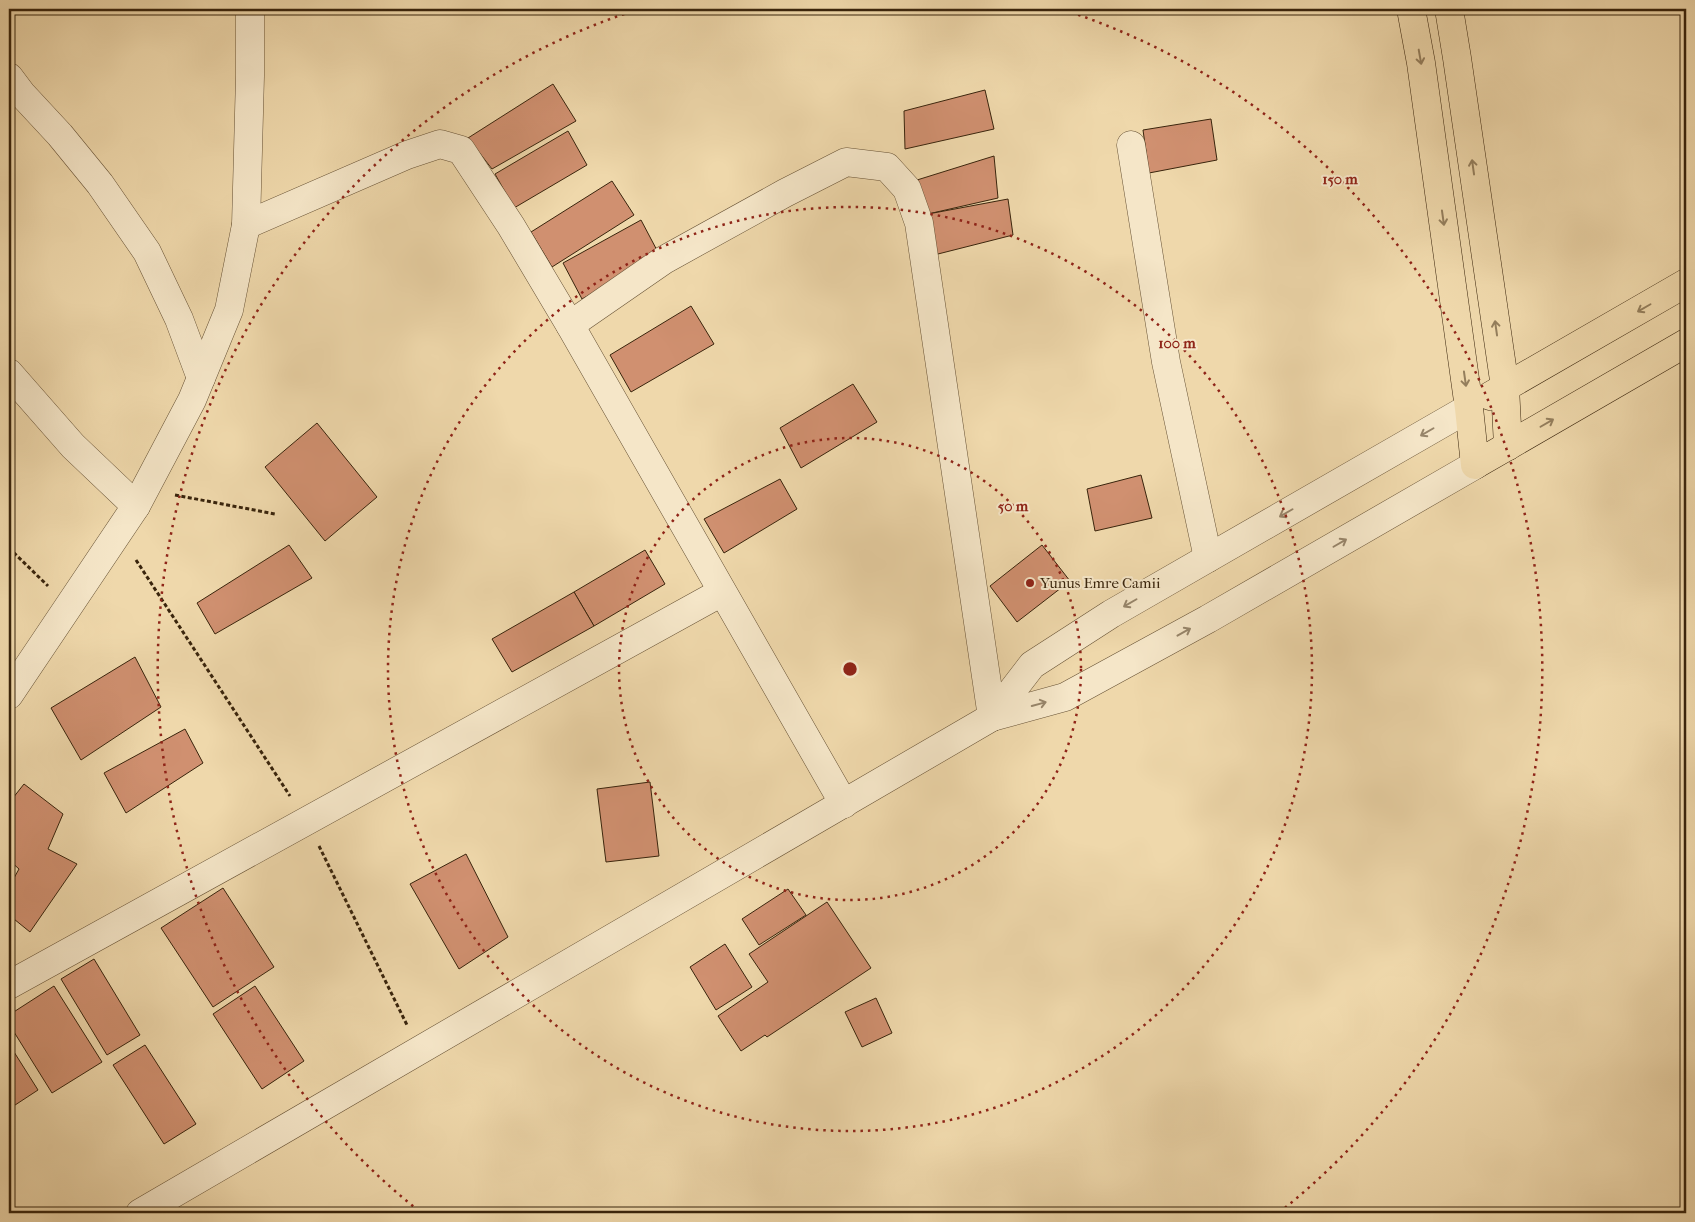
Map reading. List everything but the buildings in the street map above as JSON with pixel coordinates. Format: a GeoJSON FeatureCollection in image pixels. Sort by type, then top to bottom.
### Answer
{"type":"FeatureCollection","features":[{"type":"Feature","properties":{"kind":"main road"},"geometry":{"type":"LineString","coordinates":[[1411,9],[1422,73],[1469,408],[1475,465],[1686,343]]}},
{"type":"Feature","properties":{"kind":"main road"},"geometry":{"type":"LineString","coordinates":[[1449,9],[1458,58],[1505,388],[1508,446]]}},
{"type":"Feature","properties":{"kind":"main road"},"geometry":{"type":"LineString","coordinates":[[1469,408],[1686,283]]}},
{"type":"Feature","properties":{"kind":"street"},"geometry":{"type":"LineString","coordinates":[[9,696],[140,498],[192,400],[229,310],[246,225],[250,9]]}},
{"type":"Feature","properties":{"kind":"street"},"geometry":{"type":"LineString","coordinates":[[9,77],[20,93],[60,135],[100,184],[147,252],[179,319],[201,378]]}},
{"type":"Feature","properties":{"kind":"street"},"geometry":{"type":"LineString","coordinates":[[246,225],[440,144],[461,150],[511,226],[570,325],[844,804]]}},
{"type":"Feature","properties":{"kind":"street"},"geometry":{"type":"LineString","coordinates":[[1131,145],[1166,362],[1208,558]]}},
{"type":"Feature","properties":{"kind":"street"},"geometry":{"type":"LineString","coordinates":[[570,325],[664,260],[785,193],[846,162],[887,167],[907,189],[919,223],[992,717]]}},
{"type":"Feature","properties":{"kind":"street"},"geometry":{"type":"LineString","coordinates":[[9,373],[73,446],[140,498]]}},
{"type":"Feature","properties":{"kind":"street"},"geometry":{"type":"LineString","coordinates":[[992,717],[1032,665],[1111,614],[1469,408]]}},
{"type":"Feature","properties":{"kind":"street"},"geometry":{"type":"LineString","coordinates":[[140,1213],[992,717],[1065,697],[1208,619],[1475,465]]}},
{"type":"Feature","properties":{"kind":"street"},"geometry":{"type":"LineString","coordinates":[[9,985],[722,592]]}},
{"type":"Feature","properties":{"kind":"path"},"geometry":{"type":"LineString","coordinates":[[140,498],[275,514]]}},
{"type":"Feature","properties":{"kind":"path"},"geometry":{"type":"LineString","coordinates":[[118,532],[307,821],[419,1050]]}},
{"type":"Feature","properties":{"kind":"path"},"geometry":{"type":"LineString","coordinates":[[9,548],[69,606]]}},
{"type":"Feature","properties":{"kind":"place","name":"Yunus Emre Camii"},"geometry":{"type":"Point","coordinates":[1030,583]}}]}
